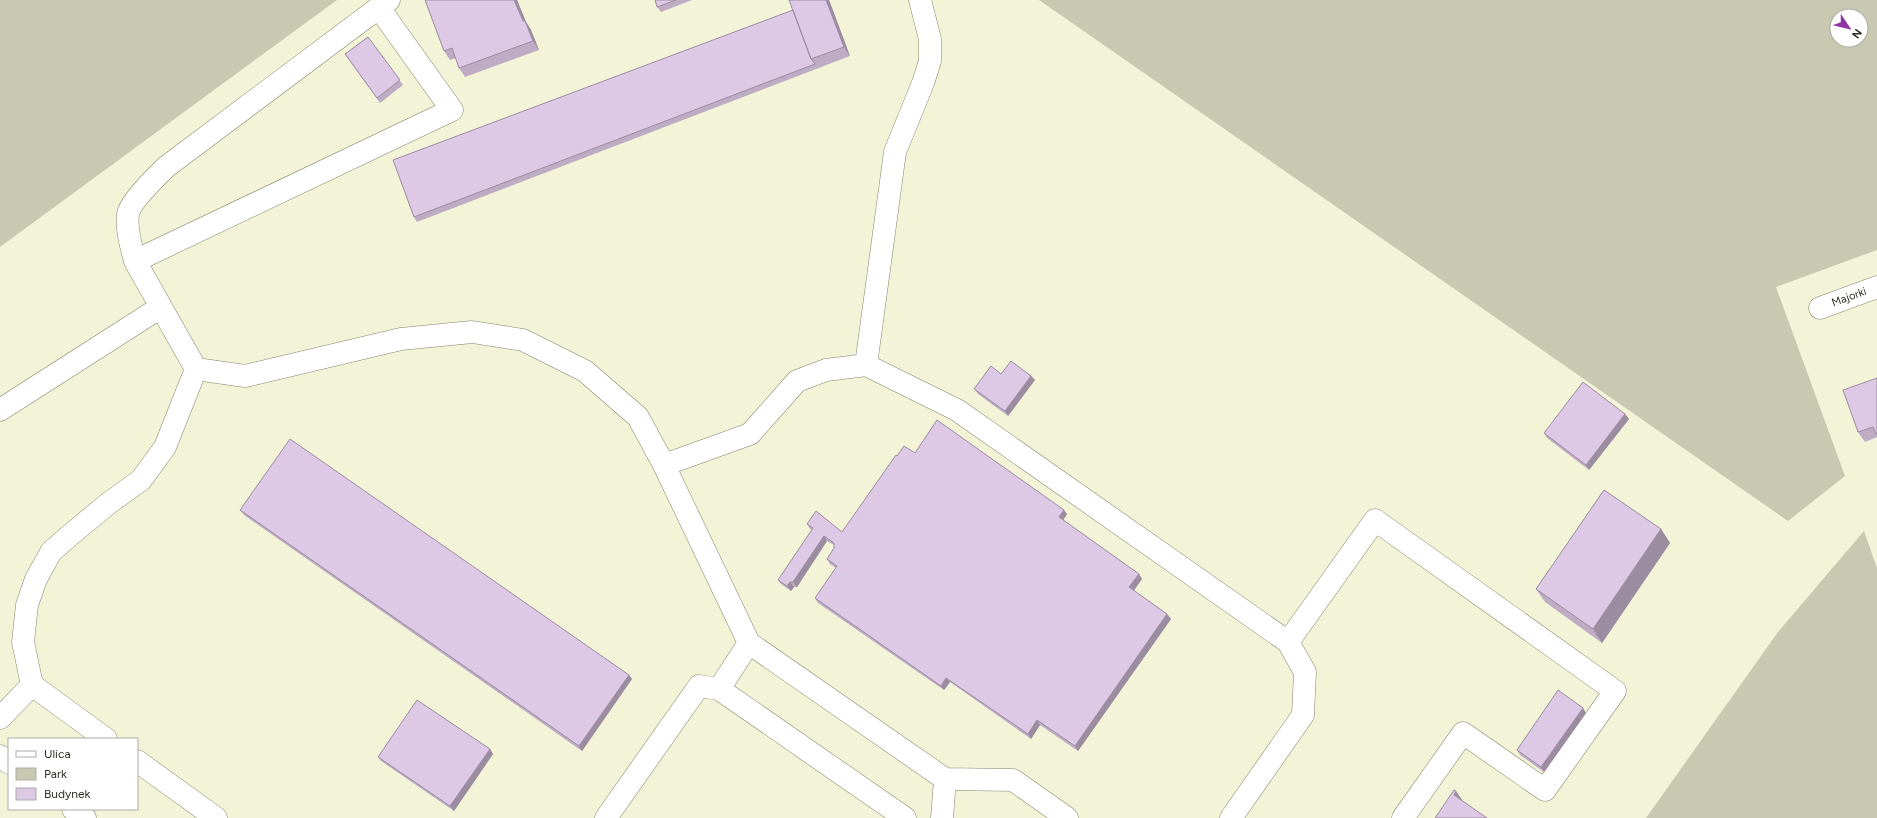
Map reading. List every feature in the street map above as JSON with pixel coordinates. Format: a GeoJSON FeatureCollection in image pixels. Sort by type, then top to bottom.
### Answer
{"type":"FeatureCollection","features":[{"type":"Feature","properties":{"kind":"street"},"geometry":{"type":"LineString","coordinates":[[866,365],[895,152],[923,83],[930,61],[930,39],[920,0]]}},
{"type":"Feature","properties":{"kind":"street"},"geometry":{"type":"LineString","coordinates":[[135,260],[452,110],[384,4],[166,167],[141,193],[128,212],[129,236],[135,260],[196,369]]}},
{"type":"Feature","properties":{"kind":"street","name":"Majorki"},"geometry":{"type":"LineString","coordinates":[[1820,308],[1877,287]]}},
{"type":"Feature","properties":{"kind":"street"},"geometry":{"type":"LineString","coordinates":[[0,410],[160,307]]}},
{"type":"Feature","properties":{"kind":"street"},"geometry":{"type":"LineString","coordinates":[[196,369],[245,376],[401,339],[472,332],[523,340],[586,370],[638,417],[664,465],[749,643],[945,779],[1013,780],[1066,818]]}},
{"type":"Feature","properties":{"kind":"street"},"geometry":{"type":"LineString","coordinates":[[664,465],[750,434],[798,381],[826,370],[866,365],[957,410],[1288,642],[1305,672],[1302,715],[1231,818]]}},
{"type":"Feature","properties":{"kind":"street"},"geometry":{"type":"LineString","coordinates":[[105,738],[32,686],[23,642],[27,605],[36,579],[51,552],[109,503],[141,480],[165,447],[196,369]]}},
{"type":"Feature","properties":{"kind":"street"},"geometry":{"type":"LineString","coordinates":[[1288,642],[1375,520],[1615,691],[1545,790],[1463,733],[1403,818]]}},
{"type":"Feature","properties":{"kind":"street"},"geometry":{"type":"LineString","coordinates":[[719,689],[749,643]]}},
{"type":"Feature","properties":{"kind":"street"},"geometry":{"type":"LineString","coordinates":[[0,718],[32,686]]}},
{"type":"Feature","properties":{"kind":"street"},"geometry":{"type":"LineString","coordinates":[[606,818],[699,686],[719,689],[904,818]]}},
{"type":"Feature","properties":{"kind":"street"},"geometry":{"type":"LineString","coordinates":[[0,756],[8,762]]}},
{"type":"Feature","properties":{"kind":"street"},"geometry":{"type":"LineString","coordinates":[[138,762],[216,818]]}},
{"type":"Feature","properties":{"kind":"street"},"geometry":{"type":"LineString","coordinates":[[942,818],[945,779]]}},
{"type":"Feature","properties":{"kind":"street"},"geometry":{"type":"LineString","coordinates":[[74,810],[85,818]]}},
{"type":"Feature","properties":{"kind":"green space"},"geometry":{"type":"Polygon","coordinates":[[[0,0],[337,0],[0,247],[0,0]]]}},
{"type":"Feature","properties":{"kind":"green space"},"geometry":{"type":"Polygon","coordinates":[[[1039,0],[1877,0],[1877,250],[1776,287],[1845,476],[1788,521],[1039,0]]]}},
{"type":"Feature","properties":{"kind":"green space"},"geometry":{"type":"Polygon","coordinates":[[[1864,531],[1877,568],[1877,818],[1646,818],[1778,632],[1864,531]]]}},
{"type":"Feature","properties":{"kind":"building"},"geometry":{"type":"Polygon","coordinates":[[[425,0],[514,0],[533,41],[459,68],[452,48],[444,51],[425,0]]]}},
{"type":"Feature","properties":{"kind":"building"},"geometry":{"type":"Polygon","coordinates":[[[655,0],[676,0],[657,7],[655,0]]]}},
{"type":"Feature","properties":{"kind":"building"},"geometry":{"type":"Polygon","coordinates":[[[789,0],[826,0],[844,47],[811,59],[789,0]]]}},
{"type":"Feature","properties":{"kind":"building"},"geometry":{"type":"Polygon","coordinates":[[[793,10],[811,59],[815,64],[414,217],[393,160],[793,10]]]}},
{"type":"Feature","properties":{"kind":"building"},"geometry":{"type":"Polygon","coordinates":[[[368,37],[400,80],[377,98],[345,54],[368,37]]]}},
{"type":"Feature","properties":{"kind":"building"},"geometry":{"type":"Polygon","coordinates":[[[1011,361],[1031,376],[1005,411],[974,389],[991,366],[1001,374],[1011,361]]]}},
{"type":"Feature","properties":{"kind":"building"},"geometry":{"type":"Polygon","coordinates":[[[1877,378],[1877,434],[1873,427],[1858,432],[1843,390],[1877,378]]]}},
{"type":"Feature","properties":{"kind":"building"},"geometry":{"type":"Polygon","coordinates":[[[1583,382],[1625,414],[1586,465],[1544,433],[1583,382]]]}},
{"type":"Feature","properties":{"kind":"building"},"geometry":{"type":"Polygon","coordinates":[[[937,420],[1064,510],[1059,517],[1139,574],[1129,587],[1167,614],[1075,746],[1037,720],[1028,734],[946,678],[941,686],[815,598],[837,566],[827,559],[834,548],[834,543],[824,536],[793,582],[790,582],[787,586],[778,580],[813,528],[807,524],[816,511],[842,532],[896,455],[897,456],[904,446],[915,453],[937,420]]]}},
{"type":"Feature","properties":{"kind":"building"},"geometry":{"type":"Polygon","coordinates":[[[290,439],[629,675],[579,746],[240,510],[290,439]]]}},
{"type":"Feature","properties":{"kind":"building"},"geometry":{"type":"Polygon","coordinates":[[[1604,490],[1661,529],[1593,629],[1536,589],[1604,490]]]}},
{"type":"Feature","properties":{"kind":"building"},"geometry":{"type":"Polygon","coordinates":[[[1558,690],[1583,708],[1541,767],[1517,750],[1558,690]]]}},
{"type":"Feature","properties":{"kind":"building"},"geometry":{"type":"Polygon","coordinates":[[[417,700],[490,749],[450,806],[378,757],[417,700]]]}},
{"type":"Feature","properties":{"kind":"building"},"geometry":{"type":"Polygon","coordinates":[[[1454,790],[1456,791],[1454,795],[1487,818],[1435,818],[1454,790]]]}}]}
